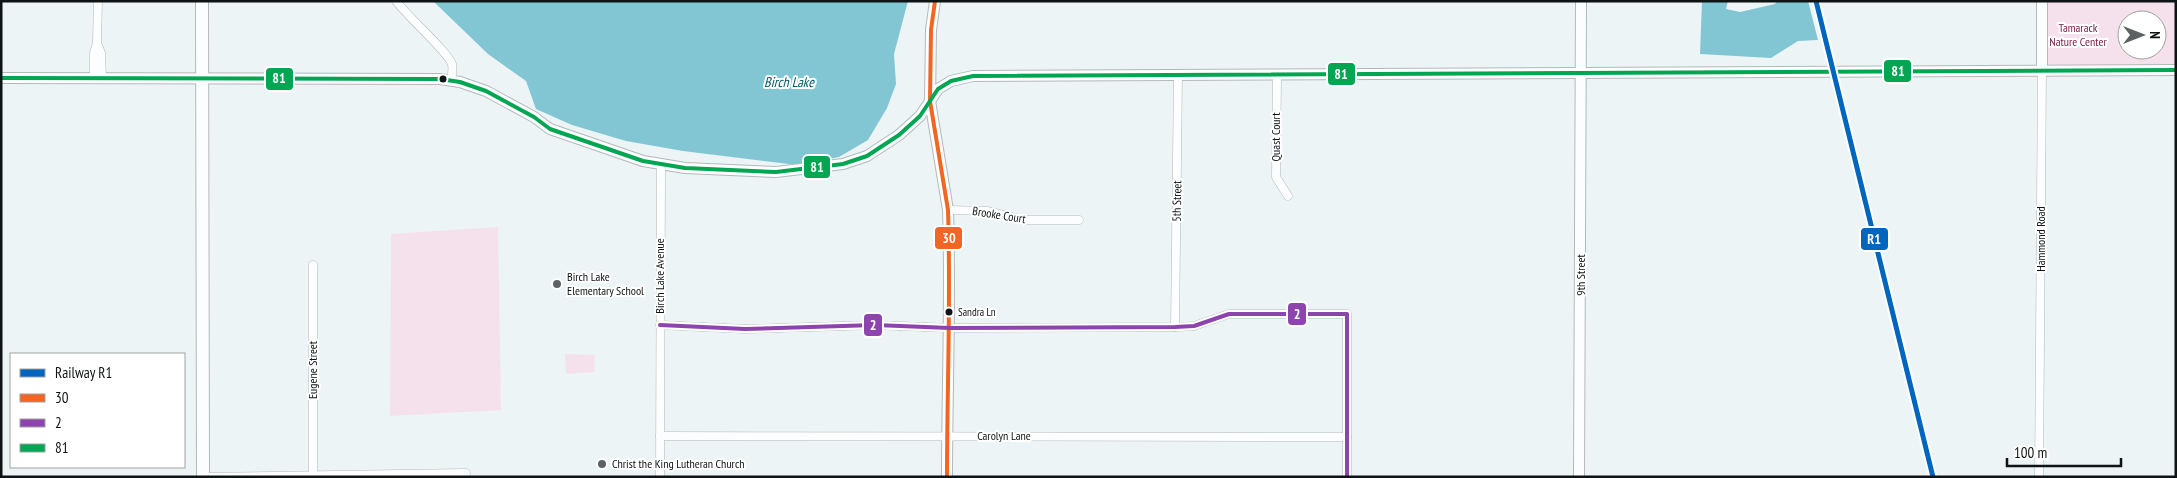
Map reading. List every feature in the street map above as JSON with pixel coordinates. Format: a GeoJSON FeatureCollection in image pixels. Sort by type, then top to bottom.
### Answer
{"type":"FeatureCollection","features":[{"type":"Feature","properties":{"kind":"main road"},"geometry":{"type":"LineString","coordinates":[[202,1],[203,477]]}},
{"type":"Feature","properties":{"kind":"street"},"geometry":{"type":"LineString","coordinates":[[98,1],[97,44],[94,53],[98,78]]}},
{"type":"Feature","properties":{"kind":"street"},"geometry":{"type":"LineString","coordinates":[[396,1],[412,22],[448,58],[452,67],[450,80]]}},
{"type":"Feature","properties":{"kind":"street"},"geometry":{"type":"LineString","coordinates":[[935,1],[931,30],[930,101],[948,210],[950,328],[947,477]]}},
{"type":"Feature","properties":{"kind":"street","name":"9th Street"},"geometry":{"type":"LineString","coordinates":[[1579,477],[1581,1]]}},
{"type":"Feature","properties":{"kind":"street","name":"Hammond Road"},"geometry":{"type":"LineString","coordinates":[[2039,477],[2042,1]]}},
{"type":"Feature","properties":{"kind":"street"},"geometry":{"type":"LineString","coordinates":[[1,78],[415,78],[450,80],[486,91],[534,117],[550,129],[612,151],[661,165],[703,170],[776,172],[843,164],[874,153],[899,135],[920,116],[938,89],[951,81],[973,76],[2176,70]]}},
{"type":"Feature","properties":{"kind":"street","name":"Quast Court"},"geometry":{"type":"LineString","coordinates":[[1277,74],[1276,177],[1288,196]]}},
{"type":"Feature","properties":{"kind":"street","name":"5th Street"},"geometry":{"type":"LineString","coordinates":[[1175,326],[1178,75]]}},
{"type":"Feature","properties":{"kind":"street","name":"Birch Lake Avenue"},"geometry":{"type":"LineString","coordinates":[[660,477],[661,165]]}},
{"type":"Feature","properties":{"kind":"street","name":"Brooke Court"},"geometry":{"type":"LineString","coordinates":[[948,210],[988,211],[1029,220],[1079,220]]}},
{"type":"Feature","properties":{"kind":"street","name":"Eugene Street"},"geometry":{"type":"LineString","coordinates":[[313,265],[313,475]]}},
{"type":"Feature","properties":{"kind":"street"},"geometry":{"type":"LineString","coordinates":[[660,325],[745,329],[875,325],[950,328],[1194,326],[1228,314],[1348,314],[1347,477]]}},
{"type":"Feature","properties":{"kind":"street","name":"Carolyn Lane"},"geometry":{"type":"LineString","coordinates":[[660,436],[1347,437]]}},
{"type":"Feature","properties":{"kind":"street"},"geometry":{"type":"LineString","coordinates":[[203,477],[466,474]]}},
{"type":"Feature","properties":{"kind":"green space","name":"Tamarack Nature Center"},"geometry":{"type":"Polygon","coordinates":[[[2042,1],[2176,1],[2176,69],[2042,70],[2042,1]]]}},
{"type":"Feature","properties":{"kind":"green space"},"geometry":{"type":"Polygon","coordinates":[[[498,227],[501,410],[390,416],[391,234],[498,227]]]}},
{"type":"Feature","properties":{"kind":"green space"},"geometry":{"type":"Polygon","coordinates":[[[565,354],[595,355],[594,372],[566,374],[565,354]]]}},
{"type":"Feature","properties":{"kind":"water","name":"Birch Lake"},"geometry":{"type":"Polygon","coordinates":[[[433,1],[908,1],[894,54],[896,84],[887,108],[868,140],[839,157],[797,165],[683,151],[626,141],[572,125],[536,109],[526,81],[488,54],[433,1]]]}},
{"type":"Feature","properties":{"kind":"water"},"geometry":{"type":"Polygon","coordinates":[[[1702,1],[1728,1],[1726,9],[1740,12],[1775,4],[1777,1],[1808,1],[1818,40],[1798,41],[1771,58],[1700,54],[1702,1]]]}},
{"type":"Feature","properties":{"kind":"rail line","name":"R1"},"geometry":{"type":"LineString","coordinates":[[1816,1],[1933,477]]}},
{"type":"Feature","properties":{"kind":"transit line","name":"30"},"geometry":{"type":"LineString","coordinates":[[935,1],[931,30],[930,101],[948,210],[949,243],[947,477]]}},
{"type":"Feature","properties":{"kind":"transit line","name":"81"},"geometry":{"type":"LineString","coordinates":[[1,78],[440,79],[460,82],[486,91],[534,117],[550,129],[643,161],[685,168],[776,172],[843,164],[867,156],[899,135],[920,116],[938,89],[951,81],[973,76],[2176,70]]}},
{"type":"Feature","properties":{"kind":"transit line","name":"2"},"geometry":{"type":"LineString","coordinates":[[660,325],[745,329],[875,325],[950,328],[1175,327],[1194,326],[1229,314],[1347,314],[1347,477]]}},
{"type":"Feature","properties":{"kind":"place","name":"Birch Lake Elementary School"},"geometry":{"type":"Point","coordinates":[557,284]}},
{"type":"Feature","properties":{"kind":"place","name":"Sandra Ln"},"geometry":{"type":"Point","coordinates":[949,312]}},
{"type":"Feature","properties":{"kind":"place","name":"Christ the King Lutheran Church"},"geometry":{"type":"Point","coordinates":[602,464]}}]}
